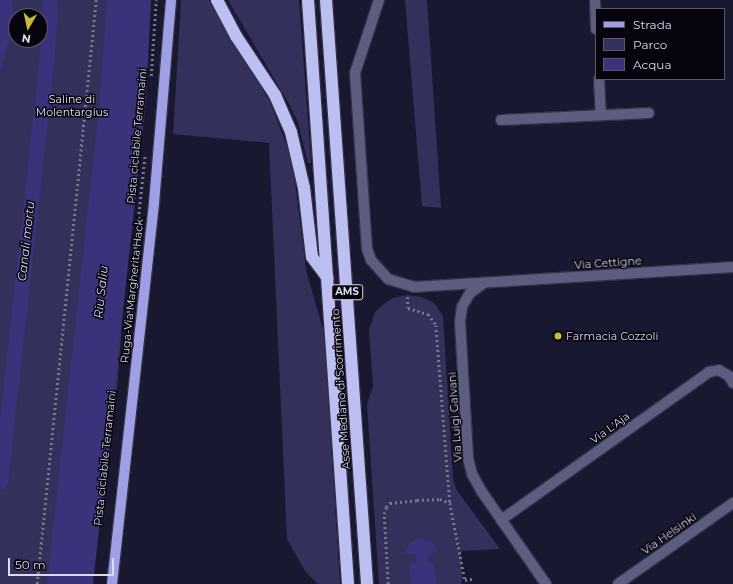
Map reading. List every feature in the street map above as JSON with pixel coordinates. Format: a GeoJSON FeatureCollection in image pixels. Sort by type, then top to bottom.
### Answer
{"type":"FeatureCollection","features":[{"type":"Feature","properties":{"kind":"highway"},"geometry":{"type":"LineString","coordinates":[[217,0],[236,36],[275,95],[291,132],[304,188],[312,257],[328,279]]}},
{"type":"Feature","properties":{"kind":"highway","name":"Asse Mediano di Scorrimento"},"geometry":{"type":"LineString","coordinates":[[308,0],[348,584]]}},
{"type":"Feature","properties":{"kind":"highway","name":"Asse Mediano di Scorrimento"},"geometry":{"type":"LineString","coordinates":[[326,0],[367,584]]}},
{"type":"Feature","properties":{"kind":"main road","name":"Ruga-Via Margherita Hack"},"geometry":{"type":"LineString","coordinates":[[112,584],[155,189],[171,0]]}},
{"type":"Feature","properties":{"kind":"street","name":"Via Cettigne"},"geometry":{"type":"LineString","coordinates":[[379,0],[355,73],[365,234],[371,260],[388,279],[407,285],[484,283],[733,267]]}},
{"type":"Feature","properties":{"kind":"street"},"geometry":{"type":"LineString","coordinates":[[599,80],[601,115]]}},
{"type":"Feature","properties":{"kind":"street"},"geometry":{"type":"LineString","coordinates":[[501,120],[650,113]]}},
{"type":"Feature","properties":{"kind":"street","name":"Via Luigi Galvani"},"geometry":{"type":"LineString","coordinates":[[484,283],[470,293],[462,307],[460,322],[468,458],[472,474],[482,492],[546,584]]}},
{"type":"Feature","properties":{"kind":"street","name":"Via L'Aja"},"geometry":{"type":"LineString","coordinates":[[501,520],[709,372],[719,370],[729,376],[733,383]]}},
{"type":"Feature","properties":{"kind":"street","name":"Via Helsinki"},"geometry":{"type":"LineString","coordinates":[[618,584],[733,503]]}},
{"type":"Feature","properties":{"kind":"path"},"geometry":{"type":"LineString","coordinates":[[37,584],[96,0]]}},
{"type":"Feature","properties":{"kind":"path","name":"Pista ciclabile Terramaini"},"geometry":{"type":"LineString","coordinates":[[151,83],[156,0]]}},
{"type":"Feature","properties":{"kind":"path","name":"Pista ciclabile Terramaini"},"geometry":{"type":"LineString","coordinates":[[127,326],[145,153]]}},
{"type":"Feature","properties":{"kind":"path"},"geometry":{"type":"LineString","coordinates":[[407,285],[408,308],[428,314],[436,326],[450,503],[465,580],[472,579]]}},
{"type":"Feature","properties":{"kind":"path"},"geometry":{"type":"LineString","coordinates":[[388,584],[384,514],[386,507],[390,503],[417,500],[440,499],[450,503]]}},
{"type":"Feature","properties":{"kind":"green space","name":"Saline di Molentargius"},"geometry":{"type":"Polygon","coordinates":[[[0,0],[151,0],[138,173],[128,243],[116,402],[91,584],[0,584],[0,0]]]}},
{"type":"Feature","properties":{"kind":"green space"},"geometry":{"type":"Polygon","coordinates":[[[181,0],[209,0],[270,102],[292,159],[306,270],[324,333],[340,584],[318,584],[305,571],[287,539],[269,143],[173,134],[181,0]]]}},
{"type":"Feature","properties":{"kind":"green space"},"geometry":{"type":"Polygon","coordinates":[[[228,0],[299,0],[311,163],[308,163],[298,122],[288,102],[228,0]]]}},
{"type":"Feature","properties":{"kind":"green space"},"geometry":{"type":"Polygon","coordinates":[[[405,0],[427,0],[441,208],[422,206],[405,0]]]}},
{"type":"Feature","properties":{"kind":"green space"},"geometry":{"type":"Polygon","coordinates":[[[407,295],[421,297],[434,303],[443,316],[453,478],[456,489],[500,549],[461,551],[462,584],[379,584],[367,405],[373,386],[369,330],[375,312],[393,298],[407,295]]]}},
{"type":"Feature","properties":{"kind":"water"},"geometry":{"type":"Polygon","coordinates":[[[0,0],[13,0],[13,8],[8,8],[8,44],[0,75],[0,0]]]}},
{"type":"Feature","properties":{"kind":"water","name":"Riu Saliu"},"geometry":{"type":"Polygon","coordinates":[[[107,0],[151,0],[146,101],[93,584],[47,584],[100,98],[107,0]]]}},
{"type":"Feature","properties":{"kind":"water"},"geometry":{"type":"Polygon","coordinates":[[[422,538],[432,542],[437,551],[428,554],[429,563],[434,562],[436,584],[411,584],[409,564],[416,563],[415,554],[405,554],[406,549],[412,541],[422,538]]]}},
{"type":"Feature","properties":{"kind":"waterway","name":"Canali mortu"},"geometry":{"type":"LineString","coordinates":[[0,482],[47,54],[50,0]]}},
{"type":"Feature","properties":{"kind":"place","name":"Farmacia Cozzoli"},"geometry":{"type":"Point","coordinates":[558,336]}}]}
